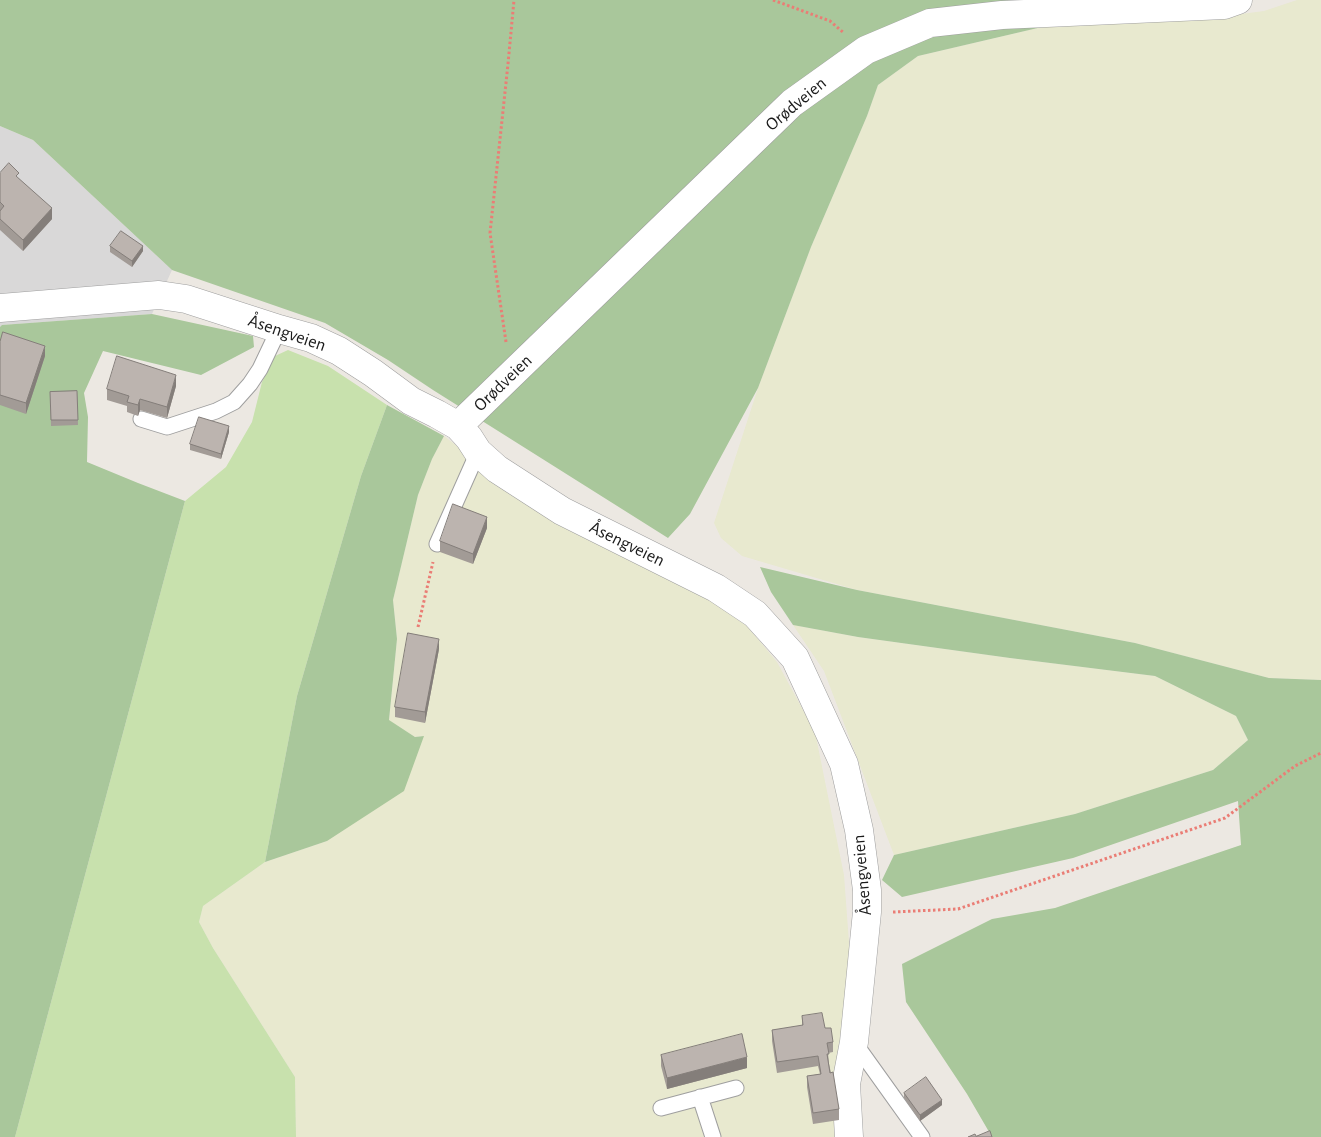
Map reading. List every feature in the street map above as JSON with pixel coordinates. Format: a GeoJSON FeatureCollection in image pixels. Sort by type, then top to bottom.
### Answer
{"type":"FeatureCollection","features":[{"type":"Feature","properties":{"kind":"street","name":"Orødveien"},"geometry":{"type":"LineString","coordinates":[[458,426],[792,103],[866,50],[930,23],[1087,5],[1224,5],[1238,0]]}},
{"type":"Feature","properties":{"kind":"street","name":"Åsengveien"},"geometry":{"type":"LineString","coordinates":[[0,308],[159,295],[186,298],[310,338],[339,351],[411,401],[458,426],[478,452],[497,469],[562,512],[716,588],[755,614],[795,658],[844,764],[859,830],[867,890],[867,912],[854,1042],[846,1084],[849,1137]]}},
{"type":"Feature","properties":{"kind":"lane"},"geometry":{"type":"LineString","coordinates":[[141,418],[167,427],[216,411],[234,402],[260,369],[278,329]]}},
{"type":"Feature","properties":{"kind":"lane"},"geometry":{"type":"LineString","coordinates":[[437,544],[478,452]]}},
{"type":"Feature","properties":{"kind":"lane"},"geometry":{"type":"LineString","coordinates":[[854,1042],[922,1137]]}},
{"type":"Feature","properties":{"kind":"lane"},"geometry":{"type":"LineString","coordinates":[[661,1108],[736,1088]]}},
{"type":"Feature","properties":{"kind":"lane"},"geometry":{"type":"LineString","coordinates":[[700,1097],[713,1137]]}},
{"type":"Feature","properties":{"kind":"path"},"geometry":{"type":"LineString","coordinates":[[511,375],[490,234],[514,0]]}},
{"type":"Feature","properties":{"kind":"path"},"geometry":{"type":"LineString","coordinates":[[773,0],[830,21],[866,50]]}},
{"type":"Feature","properties":{"kind":"path"},"geometry":{"type":"LineString","coordinates":[[418,627],[437,544]]}},
{"type":"Feature","properties":{"kind":"path"},"geometry":{"type":"LineString","coordinates":[[867,912],[958,909],[1225,818],[1295,766],[1321,753]]}},
{"type":"Feature","properties":{"kind":"shaded area"},"geometry":{"type":"Polygon","coordinates":[[[0,126],[33,140],[172,270],[152,314],[3,325],[0,327],[0,126]]]}},
{"type":"Feature","properties":{"kind":"green space"},"geometry":{"type":"Polygon","coordinates":[[[0,0],[1058,0],[1042,27],[918,56],[878,85],[867,116],[811,247],[758,388],[690,514],[668,538],[388,360],[325,323],[172,270],[33,140],[0,126],[0,0]]]}},
{"type":"Feature","properties":{"kind":"green space"},"geometry":{"type":"Polygon","coordinates":[[[1297,0],[1321,0],[1321,680],[1269,678],[1135,643],[857,590],[742,556],[721,538],[714,523],[758,388],[811,247],[867,116],[878,85],[918,56],[1042,27],[1211,18],[1264,11],[1297,0]]]}},
{"type":"Feature","properties":{"kind":"green space"},"geometry":{"type":"Polygon","coordinates":[[[152,314],[253,336],[254,347],[201,375],[103,351],[84,393],[88,417],[87,462],[185,501],[15,1137],[0,1137],[0,327],[2,325],[152,314]]]}},
{"type":"Feature","properties":{"kind":"green space"},"geometry":{"type":"Polygon","coordinates":[[[288,350],[328,366],[387,405],[361,476],[297,696],[265,862],[203,906],[199,922],[213,948],[295,1077],[296,1137],[15,1137],[185,501],[226,467],[252,422],[262,382],[275,356],[288,350]]]}},
{"type":"Feature","properties":{"kind":"green space"},"geometry":{"type":"Polygon","coordinates":[[[387,405],[444,436],[432,459],[418,495],[393,600],[397,639],[389,720],[415,737],[424,736],[404,791],[327,841],[265,862],[297,696],[361,476],[387,405]]]}},
{"type":"Feature","properties":{"kind":"green space"},"geometry":{"type":"Polygon","coordinates":[[[444,436],[550,518],[706,598],[747,626],[777,662],[815,732],[844,875],[852,983],[841,1137],[296,1137],[295,1077],[213,948],[199,922],[203,906],[265,862],[327,841],[423,736],[415,737],[389,721],[397,639],[393,600],[418,495],[432,459],[444,436]]]}},
{"type":"Feature","properties":{"kind":"green space"},"geometry":{"type":"Polygon","coordinates":[[[760,567],[857,590],[1135,643],[1269,678],[1321,680],[1321,1137],[992,1137],[967,1094],[906,1002],[902,964],[992,919],[1055,908],[1241,845],[1238,801],[1073,858],[902,897],[882,880],[894,855],[1075,814],[1213,770],[1248,740],[1236,716],[1155,676],[858,637],[793,625],[771,592],[760,567]]]}},
{"type":"Feature","properties":{"kind":"green space"},"geometry":{"type":"Polygon","coordinates":[[[793,625],[858,637],[1155,676],[1236,716],[1248,740],[1213,770],[1075,814],[894,855],[824,671],[793,625]]]}},
{"type":"Feature","properties":{"kind":"building"},"geometry":{"type":"Polygon","coordinates":[[[9,163],[19,173],[16,176],[52,208],[23,240],[0,219],[0,211],[4,206],[0,202],[0,173],[9,163]]]}},
{"type":"Feature","properties":{"kind":"building"},"geometry":{"type":"Polygon","coordinates":[[[121,231],[143,246],[132,261],[110,246],[121,231]]]}},
{"type":"Feature","properties":{"kind":"building"},"geometry":{"type":"Polygon","coordinates":[[[3,332],[45,346],[26,403],[0,395],[0,342],[3,332]]]}},
{"type":"Feature","properties":{"kind":"building"},"geometry":{"type":"Polygon","coordinates":[[[117,356],[176,375],[167,407],[140,399],[138,405],[127,402],[129,396],[107,389],[117,356]]]}},
{"type":"Feature","properties":{"kind":"building"},"geometry":{"type":"Polygon","coordinates":[[[77,391],[78,420],[51,420],[50,392],[77,391]]]}},
{"type":"Feature","properties":{"kind":"building"},"geometry":{"type":"Polygon","coordinates":[[[199,417],[229,426],[221,454],[190,444],[199,417]]]}},
{"type":"Feature","properties":{"kind":"building"},"geometry":{"type":"Polygon","coordinates":[[[453,504],[487,517],[473,554],[440,541],[453,504]]]}},
{"type":"Feature","properties":{"kind":"building"},"geometry":{"type":"Polygon","coordinates":[[[408,633],[439,639],[425,712],[395,707],[408,633]]]}},
{"type":"Feature","properties":{"kind":"building"},"geometry":{"type":"Polygon","coordinates":[[[822,1013],[825,1028],[831,1028],[833,1042],[827,1043],[829,1054],[827,1054],[830,1073],[833,1072],[839,1109],[813,1113],[807,1076],[821,1074],[818,1056],[777,1062],[772,1030],[803,1025],[802,1016],[822,1013]]]}},
{"type":"Feature","properties":{"kind":"building"},"geometry":{"type":"Polygon","coordinates":[[[742,1034],[747,1057],[667,1078],[661,1055],[742,1034]]]}},
{"type":"Feature","properties":{"kind":"building"},"geometry":{"type":"Polygon","coordinates":[[[926,1077],[942,1100],[920,1115],[904,1093],[926,1077]]]}},
{"type":"Feature","properties":{"kind":"building"},"geometry":{"type":"Polygon","coordinates":[[[990,1131],[992,1137],[968,1137],[975,1134],[976,1136],[990,1131]]]}}]}
